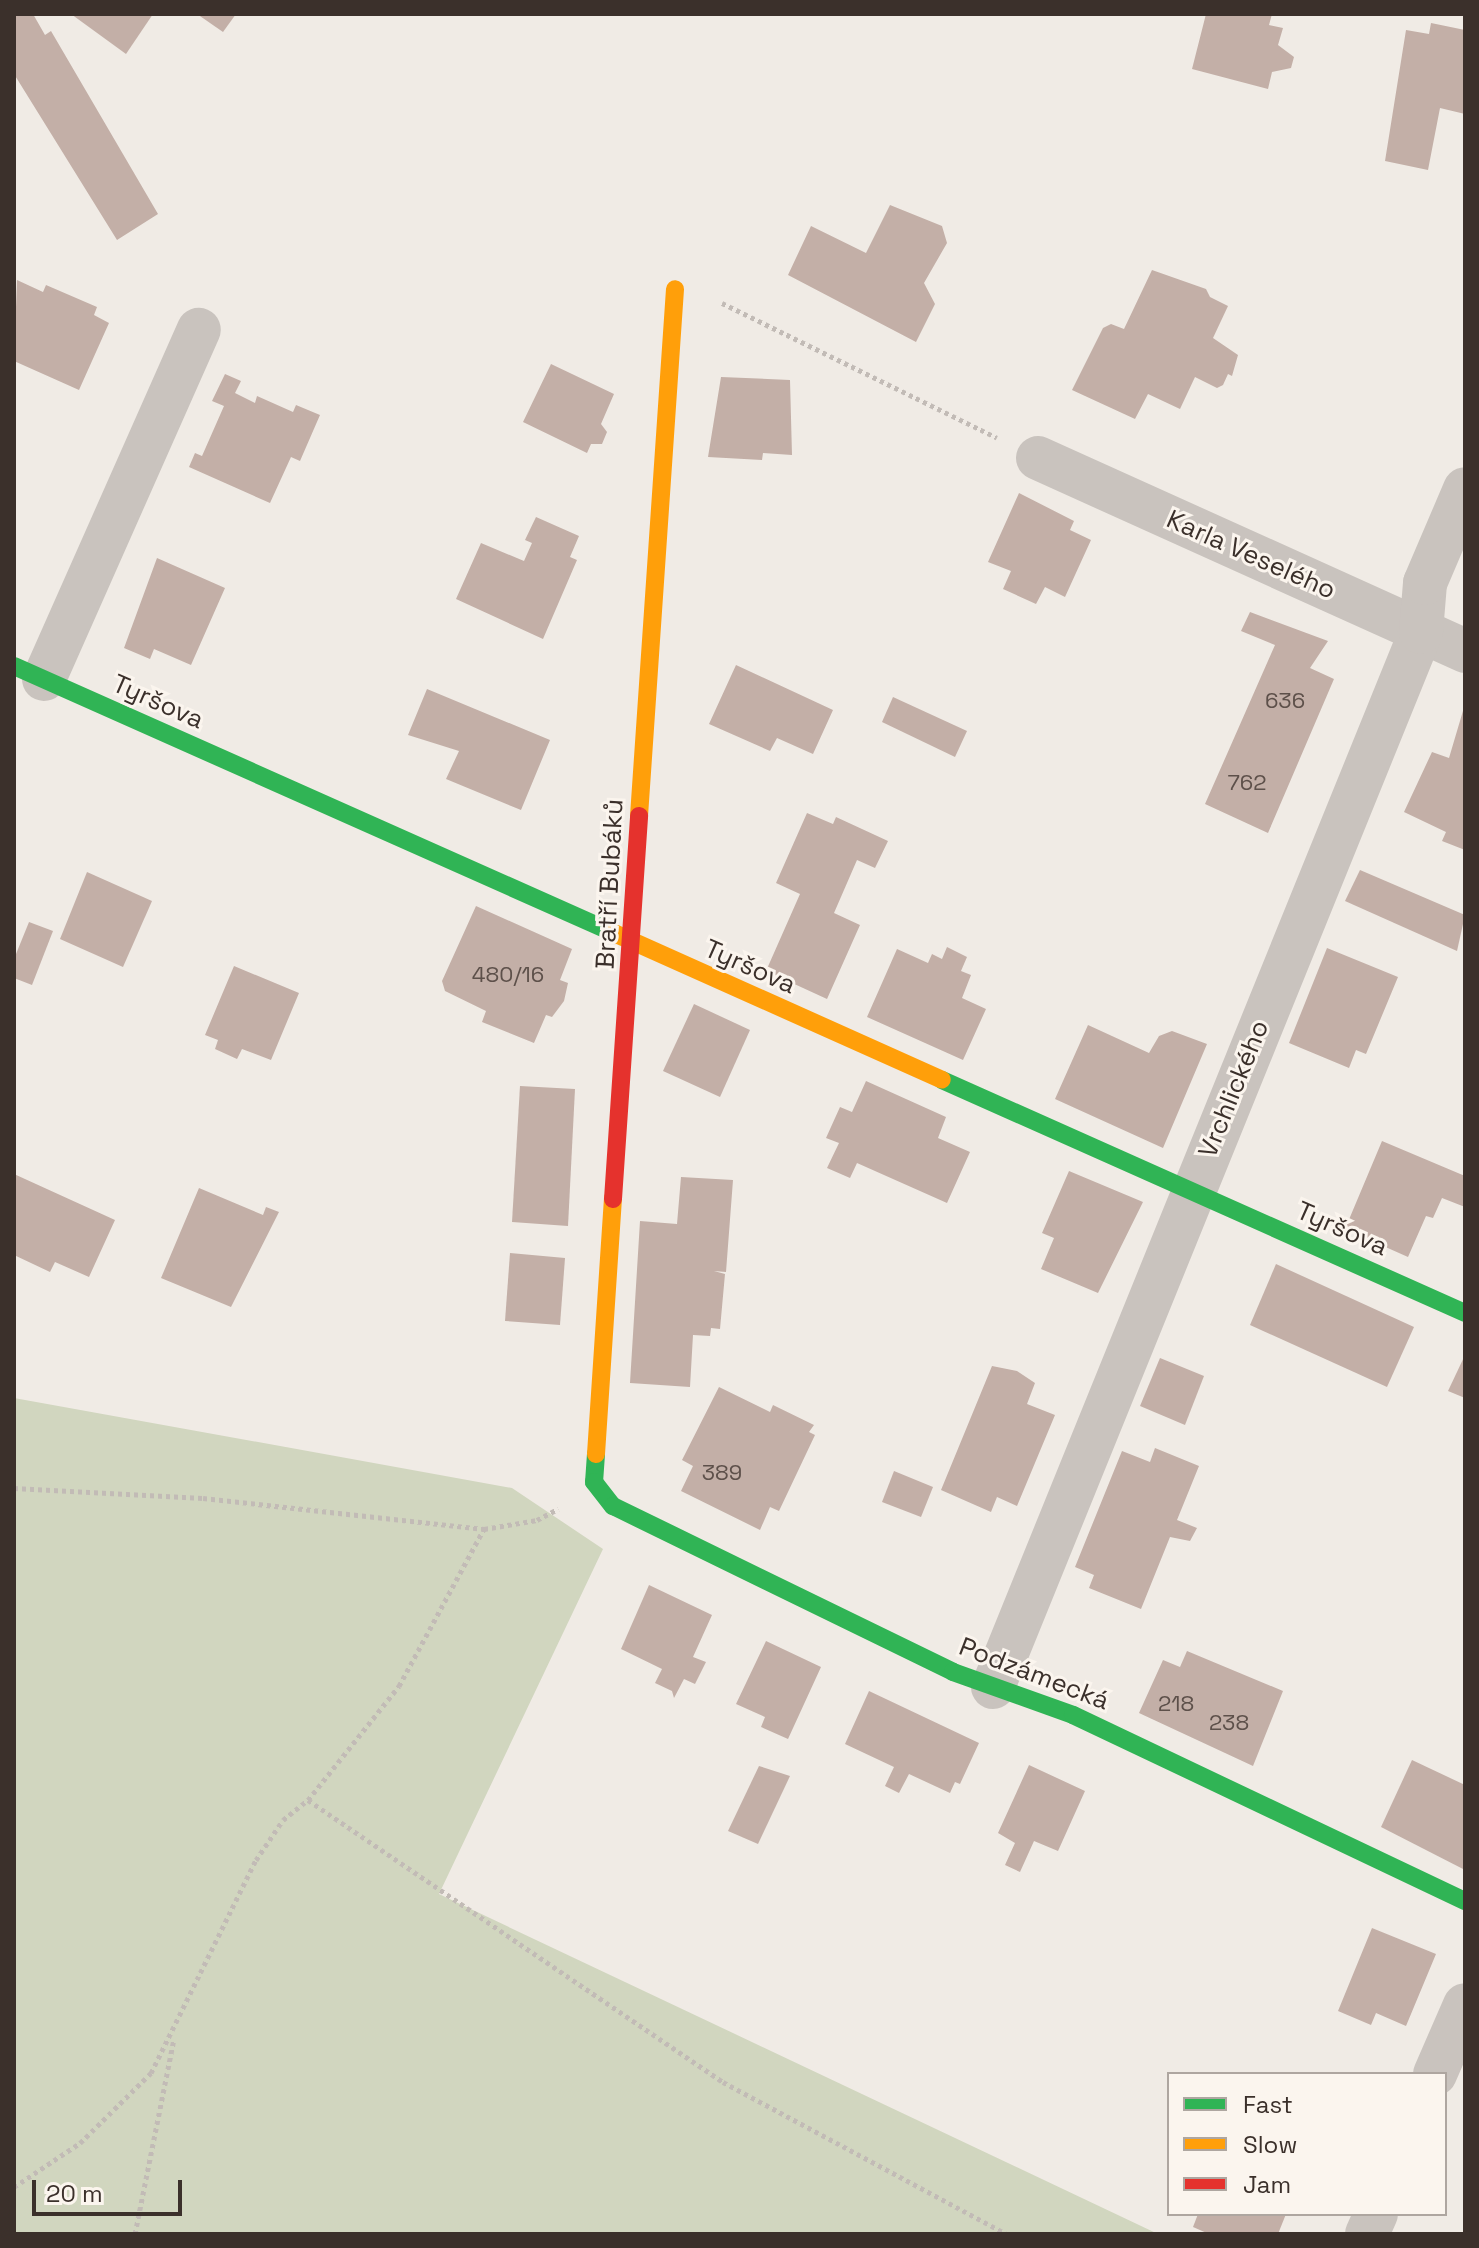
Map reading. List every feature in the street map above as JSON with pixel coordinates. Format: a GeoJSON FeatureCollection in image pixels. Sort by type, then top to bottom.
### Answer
{"type":"FeatureCollection","features":[{"type":"Feature","properties":{"kind":"street","name":"Bratří Bubáků"},"geometry":{"type":"LineString","coordinates":[[594,1482],[675,289]]}},
{"type":"Feature","properties":{"kind":"street"},"geometry":{"type":"LineString","coordinates":[[29,672],[199,330]]}},
{"type":"Feature","properties":{"kind":"street","name":"Karla Veselého"},"geometry":{"type":"LineString","coordinates":[[1038,458],[1465,651]]}},
{"type":"Feature","properties":{"kind":"street","name":"Vrchlického"},"geometry":{"type":"LineString","coordinates":[[993,1687],[1421,632],[1425,583],[1465,489]]}},
{"type":"Feature","properties":{"kind":"street","name":"Tyršova"},"geometry":{"type":"LineString","coordinates":[[29,672],[1465,1313]]}},
{"type":"Feature","properties":{"kind":"street","name":"Podzámecká"},"geometry":{"type":"LineString","coordinates":[[594,1482],[613,1506],[953,1672],[1073,1715],[1465,1901]]}},
{"type":"Feature","properties":{"kind":"street"},"geometry":{"type":"LineString","coordinates":[[1436,2072],[1465,2005]]}},
{"type":"Feature","properties":{"kind":"path"},"geometry":{"type":"LineString","coordinates":[[675,289],[711,297],[1038,458]]}},
{"type":"Feature","properties":{"kind":"path"},"geometry":{"type":"LineString","coordinates":[[14,1488],[203,1498],[484,1529],[537,1520],[562,1507]]}},
{"type":"Feature","properties":{"kind":"path"},"geometry":{"type":"LineString","coordinates":[[14,2187],[115,2113],[151,2073],[175,2032],[256,1860],[283,1820],[308,1800],[399,1686],[484,1529]]}},
{"type":"Feature","properties":{"kind":"path"},"geometry":{"type":"LineString","coordinates":[[308,1800],[723,2082],[1007,2234]]}},
{"type":"Feature","properties":{"kind":"path"},"geometry":{"type":"LineString","coordinates":[[135,2234],[175,2032]]}},
{"type":"Feature","properties":{"kind":"green space"},"geometry":{"type":"Polygon","coordinates":[[[14,1398],[512,1488],[603,1549],[439,1894],[1158,2234],[14,2234],[14,1398]]]}},
{"type":"Feature","properties":{"kind":"building"},"geometry":{"type":"Polygon","coordinates":[[[14,14],[33,14],[45,35],[51,31],[158,214],[117,240],[14,74],[14,14]]]}},
{"type":"Feature","properties":{"kind":"building"},"geometry":{"type":"Polygon","coordinates":[[[71,14],[153,14],[126,54],[71,14]]]}},
{"type":"Feature","properties":{"kind":"building"},"geometry":{"type":"Polygon","coordinates":[[[197,14],[236,14],[223,32],[197,14]]]}},
{"type":"Feature","properties":{"kind":"building"},"geometry":{"type":"Polygon","coordinates":[[[1206,14],[1272,14],[1269,25],[1283,28],[1278,45],[1294,57],[1291,68],[1272,72],[1268,89],[1192,69],[1206,14]]]}},
{"type":"Feature","properties":{"kind":"building"},"geometry":{"type":"Polygon","coordinates":[[[1431,23],[1465,30],[1465,114],[1440,108],[1428,170],[1385,161],[1406,30],[1429,34],[1431,23]]]}},
{"type":"Feature","properties":{"kind":"building"},"geometry":{"type":"Polygon","coordinates":[[[890,205],[942,226],[947,243],[924,283],[935,304],[916,342],[788,275],[811,226],[866,253],[890,205]]]}},
{"type":"Feature","properties":{"kind":"building"},"geometry":{"type":"Polygon","coordinates":[[[1152,270],[1206,289],[1210,297],[1228,306],[1213,338],[1238,355],[1232,376],[1228,374],[1223,385],[1217,388],[1195,377],[1180,409],[1148,394],[1135,419],[1072,390],[1103,328],[1111,324],[1124,329],[1152,270]]]}},
{"type":"Feature","properties":{"kind":"building"},"geometry":{"type":"Polygon","coordinates":[[[17,280],[43,292],[46,285],[97,307],[94,315],[109,323],[79,390],[14,361],[17,280]]]}},
{"type":"Feature","properties":{"kind":"building"},"geometry":{"type":"Polygon","coordinates":[[[551,364],[614,394],[601,424],[607,432],[602,444],[591,444],[587,453],[523,422],[551,364]]]}},
{"type":"Feature","properties":{"kind":"building"},"geometry":{"type":"Polygon","coordinates":[[[225,374],[241,381],[235,393],[255,403],[257,396],[293,412],[296,405],[320,415],[300,461],[291,457],[270,503],[189,467],[195,453],[202,456],[224,406],[212,401],[225,374]]]}},
{"type":"Feature","properties":{"kind":"building"},"geometry":{"type":"Polygon","coordinates":[[[721,377],[790,380],[792,455],[763,453],[762,460],[708,457],[721,377]]]}},
{"type":"Feature","properties":{"kind":"building"},"geometry":{"type":"Polygon","coordinates":[[[1019,493],[1074,521],[1070,530],[1091,540],[1065,597],[1045,587],[1036,604],[1003,589],[1011,571],[988,562],[1019,493]]]}},
{"type":"Feature","properties":{"kind":"building"},"geometry":{"type":"Polygon","coordinates":[[[536,517],[579,536],[570,557],[577,560],[543,639],[456,599],[481,543],[524,561],[532,543],[525,540],[536,517]]]}},
{"type":"Feature","properties":{"kind":"building"},"geometry":{"type":"Polygon","coordinates":[[[157,558],[225,588],[191,665],[154,649],[150,659],[124,648],[157,558]]]}},
{"type":"Feature","properties":{"kind":"building"},"geometry":{"type":"Polygon","coordinates":[[[1250,612],[1328,641],[1310,668],[1334,679],[1268,833],[1205,804],[1275,645],[1241,631],[1250,612]]]}},
{"type":"Feature","properties":{"kind":"building"},"geometry":{"type":"Polygon","coordinates":[[[736,665],[833,710],[813,754],[777,738],[770,751],[709,724],[736,665]]]}},
{"type":"Feature","properties":{"kind":"building"},"geometry":{"type":"Polygon","coordinates":[[[427,689],[550,740],[521,810],[446,779],[459,751],[408,735],[427,689]]]}},
{"type":"Feature","properties":{"kind":"building"},"geometry":{"type":"Polygon","coordinates":[[[893,697],[967,731],[955,757],[882,722],[893,697]]]}},
{"type":"Feature","properties":{"kind":"building"},"geometry":{"type":"Polygon","coordinates":[[[1465,704],[1465,850],[1442,841],[1446,832],[1404,812],[1432,752],[1449,758],[1465,704]]]}},
{"type":"Feature","properties":{"kind":"building"},"geometry":{"type":"Polygon","coordinates":[[[807,813],[833,824],[836,817],[888,841],[875,868],[857,860],[834,913],[860,925],[827,999],[766,971],[800,894],[776,883],[807,813]]]}},
{"type":"Feature","properties":{"kind":"building"},"geometry":{"type":"Polygon","coordinates":[[[1360,870],[1465,915],[1457,951],[1345,901],[1360,870]]]}},
{"type":"Feature","properties":{"kind":"building"},"geometry":{"type":"Polygon","coordinates":[[[87,872],[152,901],[123,967],[60,939],[87,872]]]}},
{"type":"Feature","properties":{"kind":"building"},"geometry":{"type":"Polygon","coordinates":[[[476,906],[572,949],[560,980],[568,983],[564,1001],[552,1017],[546,1015],[534,1043],[482,1022],[486,1011],[445,991],[442,981],[476,906]]]}},
{"type":"Feature","properties":{"kind":"building"},"geometry":{"type":"Polygon","coordinates":[[[29,922],[53,931],[32,985],[14,978],[14,959],[29,922]]]}},
{"type":"Feature","properties":{"kind":"building"},"geometry":{"type":"Polygon","coordinates":[[[947,947],[967,957],[961,971],[971,975],[962,998],[986,1009],[963,1060],[867,1017],[897,949],[928,963],[932,954],[942,959],[947,947]]]}},
{"type":"Feature","properties":{"kind":"building"},"geometry":{"type":"Polygon","coordinates":[[[1327,948],[1398,977],[1366,1054],[1356,1050],[1349,1068],[1289,1043],[1327,948]]]}},
{"type":"Feature","properties":{"kind":"building"},"geometry":{"type":"Polygon","coordinates":[[[234,966],[299,993],[271,1060],[242,1049],[237,1059],[215,1049],[218,1040],[205,1035],[234,966]]]}},
{"type":"Feature","properties":{"kind":"building"},"geometry":{"type":"Polygon","coordinates":[[[694,1004],[750,1030],[720,1097],[663,1071],[694,1004]]]}},
{"type":"Feature","properties":{"kind":"building"},"geometry":{"type":"Polygon","coordinates":[[[1088,1025],[1149,1053],[1159,1036],[1172,1031],[1207,1044],[1163,1148],[1055,1099],[1088,1025]]]}},
{"type":"Feature","properties":{"kind":"building"},"geometry":{"type":"Polygon","coordinates":[[[866,1081],[946,1117],[938,1138],[970,1152],[947,1203],[857,1163],[850,1178],[827,1168],[839,1143],[826,1138],[840,1107],[852,1112],[866,1081]]]}},
{"type":"Feature","properties":{"kind":"building"},"geometry":{"type":"Polygon","coordinates":[[[520,1086],[575,1089],[568,1226],[512,1222],[520,1086]]]}},
{"type":"Feature","properties":{"kind":"building"},"geometry":{"type":"Polygon","coordinates":[[[1382,1141],[1465,1176],[1465,1207],[1442,1198],[1433,1218],[1426,1216],[1408,1257],[1345,1229],[1382,1141]]]}},
{"type":"Feature","properties":{"kind":"building"},"geometry":{"type":"Polygon","coordinates":[[[1069,1171],[1143,1202],[1098,1293],[1041,1269],[1054,1238],[1042,1233],[1069,1171]]]}},
{"type":"Feature","properties":{"kind":"building"},"geometry":{"type":"Polygon","coordinates":[[[14,1174],[115,1220],[89,1277],[55,1262],[50,1272],[14,1255],[14,1174]]]}},
{"type":"Feature","properties":{"kind":"building"},"geometry":{"type":"Polygon","coordinates":[[[681,1177],[733,1180],[726,1272],[714,1271],[725,1274],[720,1329],[711,1328],[710,1336],[693,1335],[690,1387],[630,1383],[640,1221],[677,1224],[681,1177]]]}},
{"type":"Feature","properties":{"kind":"building"},"geometry":{"type":"Polygon","coordinates":[[[199,1188],[263,1215],[266,1207],[279,1212],[231,1307],[161,1278],[199,1188]]]}},
{"type":"Feature","properties":{"kind":"building"},"geometry":{"type":"Polygon","coordinates":[[[510,1253],[565,1258],[560,1325],[505,1321],[510,1253]]]}},
{"type":"Feature","properties":{"kind":"building"},"geometry":{"type":"Polygon","coordinates":[[[1276,1264],[1414,1327],[1387,1387],[1250,1325],[1276,1264]]]}},
{"type":"Feature","properties":{"kind":"building"},"geometry":{"type":"Polygon","coordinates":[[[1465,1355],[1465,1398],[1448,1391],[1465,1355]]]}},
{"type":"Feature","properties":{"kind":"building"},"geometry":{"type":"Polygon","coordinates":[[[1160,1358],[1204,1376],[1185,1425],[1140,1406],[1160,1358]]]}},
{"type":"Feature","properties":{"kind":"building"},"geometry":{"type":"Polygon","coordinates":[[[992,1366],[1017,1371],[1035,1383],[1027,1404],[1055,1415],[1017,1506],[997,1497],[991,1512],[941,1490],[992,1366]]]}},
{"type":"Feature","properties":{"kind":"building"},"geometry":{"type":"Polygon","coordinates":[[[719,1387],[770,1412],[773,1405],[814,1425],[809,1432],[815,1435],[779,1511],[770,1507],[760,1530],[681,1491],[693,1466],[682,1460],[719,1387]]]}},
{"type":"Feature","properties":{"kind":"building"},"geometry":{"type":"Polygon","coordinates":[[[1155,1448],[1199,1466],[1177,1520],[1197,1528],[1190,1541],[1170,1537],[1141,1609],[1089,1588],[1094,1575],[1075,1567],[1122,1451],[1150,1462],[1155,1448]]]}},
{"type":"Feature","properties":{"kind":"building"},"geometry":{"type":"Polygon","coordinates":[[[894,1471],[933,1487],[921,1517],[882,1502],[894,1471]]]}},
{"type":"Feature","properties":{"kind":"building"},"geometry":{"type":"Polygon","coordinates":[[[649,1585],[712,1615],[693,1657],[706,1662],[695,1684],[684,1679],[674,1698],[672,1691],[655,1683],[662,1669],[621,1649],[649,1585]]]}},
{"type":"Feature","properties":{"kind":"building"},"geometry":{"type":"Polygon","coordinates":[[[766,1641],[821,1667],[788,1739],[761,1727],[765,1717],[736,1704],[766,1641]]]}},
{"type":"Feature","properties":{"kind":"building"},"geometry":{"type":"Polygon","coordinates":[[[1187,1651],[1283,1691],[1253,1766],[1139,1713],[1163,1660],[1180,1667],[1187,1651]]]}},
{"type":"Feature","properties":{"kind":"building"},"geometry":{"type":"Polygon","coordinates":[[[869,1691],[979,1743],[960,1784],[955,1782],[950,1793],[909,1774],[899,1793],[885,1786],[894,1767],[845,1744],[869,1691]]]}},
{"type":"Feature","properties":{"kind":"building"},"geometry":{"type":"Polygon","coordinates":[[[1412,1760],[1465,1785],[1465,1870],[1381,1827],[1412,1760]]]}},
{"type":"Feature","properties":{"kind":"building"},"geometry":{"type":"Polygon","coordinates":[[[1029,1765],[1085,1791],[1058,1851],[1034,1841],[1020,1872],[1005,1865],[1015,1843],[998,1833],[1029,1765]]]}},
{"type":"Feature","properties":{"kind":"building"},"geometry":{"type":"Polygon","coordinates":[[[759,1766],[790,1776],[758,1844],[728,1831],[759,1766]]]}},
{"type":"Feature","properties":{"kind":"building"},"geometry":{"type":"Polygon","coordinates":[[[1372,1928],[1436,1954],[1406,2026],[1376,2013],[1371,2025],[1338,2011],[1372,1928]]]}},
{"type":"Feature","properties":{"kind":"building"},"geometry":{"type":"Polygon","coordinates":[[[1197,2216],[1285,2216],[1278,2234],[1209,2234],[1193,2227],[1197,2216]]]}},
{"type":"Feature","properties":{"kind":"traffic: fast"},"geometry":{"type":"LineString","coordinates":[[14,666],[614,933]]}},
{"type":"Feature","properties":{"kind":"traffic: fast"},"geometry":{"type":"LineString","coordinates":[[942,1080],[1465,1313]]}},
{"type":"Feature","properties":{"kind":"traffic: fast"},"geometry":{"type":"LineString","coordinates":[[596,1454],[594,1482],[613,1506],[953,1672],[1073,1715],[1465,1901]]}},
{"type":"Feature","properties":{"kind":"traffic: slow"},"geometry":{"type":"LineString","coordinates":[[639,816],[675,289]]}},
{"type":"Feature","properties":{"kind":"traffic: slow"},"geometry":{"type":"LineString","coordinates":[[614,933],[942,1080]]}},
{"type":"Feature","properties":{"kind":"traffic: slow"},"geometry":{"type":"LineString","coordinates":[[596,1454],[613,1199]]}},
{"type":"Feature","properties":{"kind":"traffic: jam"},"geometry":{"type":"LineString","coordinates":[[613,1199],[639,816]]}}]}
